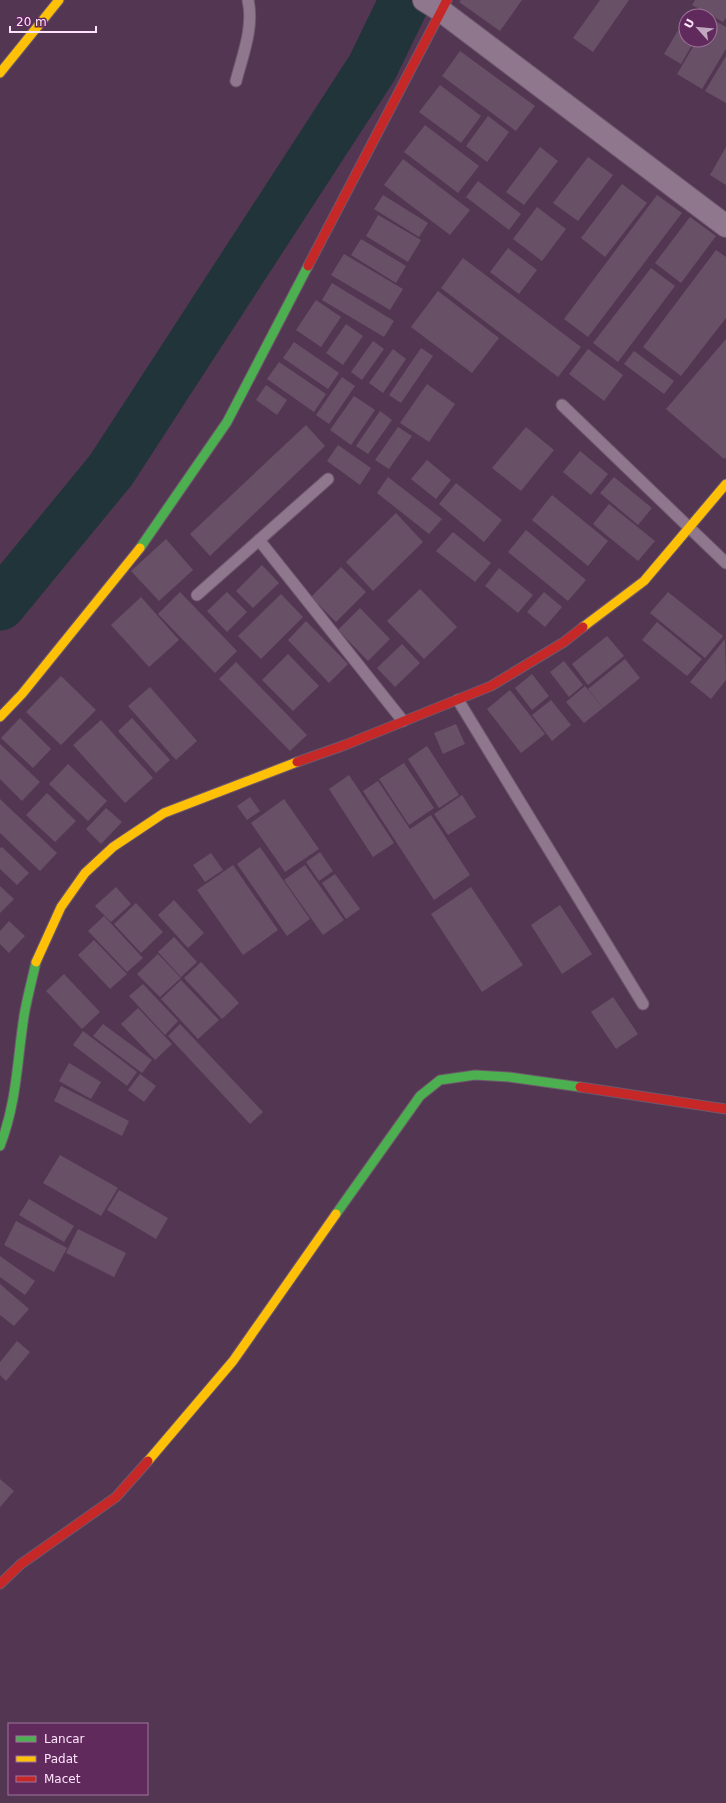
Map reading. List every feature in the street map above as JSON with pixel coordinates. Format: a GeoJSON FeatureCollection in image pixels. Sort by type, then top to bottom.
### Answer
{"type":"FeatureCollection","features":[{"type":"Feature","properties":{"kind":"street"},"geometry":{"type":"LineString","coordinates":[[0,73],[59,0]]}},
{"type":"Feature","properties":{"kind":"street"},"geometry":{"type":"LineString","coordinates":[[0,717],[22,694],[142,546],[227,422],[311,263],[435,3],[726,226]]}},
{"type":"Feature","properties":{"kind":"street"},"geometry":{"type":"LineString","coordinates":[[0,1146],[8,1124],[14,1095],[24,1016],[36,961],[61,907],[85,873],[112,847],[164,813],[260,775],[345,745],[403,720],[491,686],[564,642],[644,581],[726,484]]}},
{"type":"Feature","properties":{"kind":"street"},"geometry":{"type":"LineString","coordinates":[[0,1584],[22,1564],[116,1496],[172,1434],[233,1361],[420,1096],[440,1080],[475,1075],[510,1077],[726,1109]]}},
{"type":"Feature","properties":{"kind":"lane"},"geometry":{"type":"LineString","coordinates":[[236,81],[250,26],[251,13],[248,0]]}},
{"type":"Feature","properties":{"kind":"lane"},"geometry":{"type":"LineString","coordinates":[[562,405],[726,563]]}},
{"type":"Feature","properties":{"kind":"lane"},"geometry":{"type":"LineString","coordinates":[[197,595],[328,479]]}},
{"type":"Feature","properties":{"kind":"lane"},"geometry":{"type":"LineString","coordinates":[[259,540],[403,720]]}},
{"type":"Feature","properties":{"kind":"lane"},"geometry":{"type":"LineString","coordinates":[[458,700],[643,1004]]}},
{"type":"Feature","properties":{"kind":"building"},"geometry":{"type":"Polygon","coordinates":[[[461,0],[522,0],[500,31],[459,2],[461,0]]]}},
{"type":"Feature","properties":{"kind":"building"},"geometry":{"type":"Polygon","coordinates":[[[600,0],[629,0],[593,52],[573,38],[600,0]]]}},
{"type":"Feature","properties":{"kind":"building"},"geometry":{"type":"Polygon","coordinates":[[[695,0],[726,0],[726,18],[723,22],[718,19],[718,8],[697,8],[692,5],[695,0]]]}},
{"type":"Feature","properties":{"kind":"building"},"geometry":{"type":"Polygon","coordinates":[[[718,22],[726,27],[726,49],[702,89],[677,74],[692,48],[718,48],[718,22]]]}},
{"type":"Feature","properties":{"kind":"building"},"geometry":{"type":"Polygon","coordinates":[[[678,30],[678,48],[690,48],[681,64],[664,54],[678,30]]]}},
{"type":"Feature","properties":{"kind":"building"},"geometry":{"type":"Polygon","coordinates":[[[460,51],[535,106],[516,131],[442,76],[460,51]]]}},
{"type":"Feature","properties":{"kind":"building"},"geometry":{"type":"Polygon","coordinates":[[[726,56],[726,103],[705,91],[726,56]]]}},
{"type":"Feature","properties":{"kind":"building"},"geometry":{"type":"Polygon","coordinates":[[[440,85],[481,116],[461,143],[419,112],[440,85]]]}},
{"type":"Feature","properties":{"kind":"building"},"geometry":{"type":"Polygon","coordinates":[[[488,116],[509,132],[487,162],[466,146],[488,116]]]}},
{"type":"Feature","properties":{"kind":"building"},"geometry":{"type":"Polygon","coordinates":[[[425,125],[479,166],[458,193],[404,152],[425,125]]]}},
{"type":"Feature","properties":{"kind":"building"},"geometry":{"type":"Polygon","coordinates":[[[540,147],[558,161],[524,205],[506,192],[540,147]]]}},
{"type":"Feature","properties":{"kind":"building"},"geometry":{"type":"Polygon","coordinates":[[[726,147],[726,185],[710,175],[726,147]]]}},
{"type":"Feature","properties":{"kind":"building"},"geometry":{"type":"Polygon","coordinates":[[[588,157],[613,175],[578,221],[553,203],[588,157]]]}},
{"type":"Feature","properties":{"kind":"building"},"geometry":{"type":"Polygon","coordinates":[[[403,159],[470,210],[450,235],[384,185],[403,159]]]}},
{"type":"Feature","properties":{"kind":"building"},"geometry":{"type":"Polygon","coordinates":[[[478,181],[521,214],[509,230],[466,197],[478,181]]]}},
{"type":"Feature","properties":{"kind":"building"},"geometry":{"type":"Polygon","coordinates":[[[622,184],[647,203],[605,257],[581,238],[622,184]]]}},
{"type":"Feature","properties":{"kind":"building"},"geometry":{"type":"Polygon","coordinates":[[[383,195],[428,223],[419,237],[374,209],[383,195]]]}},
{"type":"Feature","properties":{"kind":"building"},"geometry":{"type":"Polygon","coordinates":[[[657,195],[682,213],[588,337],[564,319],[657,195]]]}},
{"type":"Feature","properties":{"kind":"building"},"geometry":{"type":"Polygon","coordinates":[[[537,207],[566,229],[542,261],[513,239],[537,207]]]}},
{"type":"Feature","properties":{"kind":"building"},"geometry":{"type":"Polygon","coordinates":[[[378,215],[421,240],[408,262],[366,236],[378,215]]]}},
{"type":"Feature","properties":{"kind":"building"},"geometry":{"type":"Polygon","coordinates":[[[690,217],[716,236],[681,283],[655,263],[690,217]]]}},
{"type":"Feature","properties":{"kind":"building"},"geometry":{"type":"Polygon","coordinates":[[[361,239],[406,266],[396,283],[351,255],[361,239]]]}},
{"type":"Feature","properties":{"kind":"building"},"geometry":{"type":"Polygon","coordinates":[[[508,248],[537,270],[519,294],[490,272],[508,248]]]}},
{"type":"Feature","properties":{"kind":"building"},"geometry":{"type":"Polygon","coordinates":[[[716,250],[726,257],[726,318],[681,376],[643,347],[716,250]]]}},
{"type":"Feature","properties":{"kind":"building"},"geometry":{"type":"Polygon","coordinates":[[[344,254],[403,289],[390,310],[331,275],[344,254]]]}},
{"type":"Feature","properties":{"kind":"building"},"geometry":{"type":"Polygon","coordinates":[[[463,258],[581,347],[558,377],[441,288],[463,258]]]}},
{"type":"Feature","properties":{"kind":"building"},"geometry":{"type":"Polygon","coordinates":[[[651,268],[675,286],[618,362],[593,343],[651,268]]]}},
{"type":"Feature","properties":{"kind":"building"},"geometry":{"type":"Polygon","coordinates":[[[332,283],[394,321],[384,337],[322,300],[332,283]]]}},
{"type":"Feature","properties":{"kind":"building"},"geometry":{"type":"Polygon","coordinates":[[[438,291],[499,338],[472,373],[411,327],[438,291]]]}},
{"type":"Feature","properties":{"kind":"building"},"geometry":{"type":"Polygon","coordinates":[[[316,300],[341,317],[321,347],[296,330],[316,300]]]}},
{"type":"Feature","properties":{"kind":"building"},"geometry":{"type":"Polygon","coordinates":[[[346,324],[363,336],[343,365],[326,353],[346,324]]]}},
{"type":"Feature","properties":{"kind":"building"},"geometry":{"type":"Polygon","coordinates":[[[726,339],[726,457],[724,459],[666,409],[726,339]]]}},
{"type":"Feature","properties":{"kind":"building"},"geometry":{"type":"Polygon","coordinates":[[[373,341],[384,349],[362,380],[351,372],[373,341]]]}},
{"type":"Feature","properties":{"kind":"building"},"geometry":{"type":"Polygon","coordinates":[[[294,342],[339,373],[328,389],[283,358],[294,342]]]}},
{"type":"Feature","properties":{"kind":"building"},"geometry":{"type":"Polygon","coordinates":[[[421,348],[433,356],[401,403],[389,395],[421,348]]]}},
{"type":"Feature","properties":{"kind":"building"},"geometry":{"type":"Polygon","coordinates":[[[393,349],[406,359],[383,393],[369,383],[393,349]]]}},
{"type":"Feature","properties":{"kind":"building"},"geometry":{"type":"Polygon","coordinates":[[[588,349],[623,375],[604,401],[569,374],[588,349]]]}},
{"type":"Feature","properties":{"kind":"building"},"geometry":{"type":"Polygon","coordinates":[[[634,351],[674,381],[664,394],[624,364],[634,351]]]}},
{"type":"Feature","properties":{"kind":"building"},"geometry":{"type":"Polygon","coordinates":[[[279,362],[326,394],[314,412],[267,379],[279,362]]]}},
{"type":"Feature","properties":{"kind":"building"},"geometry":{"type":"Polygon","coordinates":[[[342,377],[355,386],[329,424],[316,415],[342,377]]]}},
{"type":"Feature","properties":{"kind":"building"},"geometry":{"type":"Polygon","coordinates":[[[427,384],[455,404],[429,442],[400,423],[427,384]]]}},
{"type":"Feature","properties":{"kind":"building"},"geometry":{"type":"Polygon","coordinates":[[[266,385],[287,400],[277,415],[256,400],[266,385]]]}},
{"type":"Feature","properties":{"kind":"building"},"geometry":{"type":"Polygon","coordinates":[[[354,396],[375,410],[351,445],[330,430],[354,396]]]}},
{"type":"Feature","properties":{"kind":"building"},"geometry":{"type":"Polygon","coordinates":[[[380,411],[392,420],[368,454],[356,446],[380,411]]]}},
{"type":"Feature","properties":{"kind":"building"},"geometry":{"type":"Polygon","coordinates":[[[306,425],[325,446],[210,556],[190,534],[306,425]]]}},
{"type":"Feature","properties":{"kind":"building"},"geometry":{"type":"Polygon","coordinates":[[[398,427],[412,436],[389,469],[375,460],[398,427]]]}},
{"type":"Feature","properties":{"kind":"building"},"geometry":{"type":"Polygon","coordinates":[[[526,427],[554,450],[521,491],[492,468],[526,427]]]}},
{"type":"Feature","properties":{"kind":"building"},"geometry":{"type":"Polygon","coordinates":[[[338,445],[371,468],[360,485],[327,461],[338,445]]]}},
{"type":"Feature","properties":{"kind":"building"},"geometry":{"type":"Polygon","coordinates":[[[580,451],[608,474],[591,495],[563,472],[580,451]]]}},
{"type":"Feature","properties":{"kind":"building"},"geometry":{"type":"Polygon","coordinates":[[[427,460],[451,480],[436,499],[411,479],[427,460]]]}},
{"type":"Feature","properties":{"kind":"building"},"geometry":{"type":"Polygon","coordinates":[[[388,477],[442,519],[429,534],[377,493],[388,477]]]}},
{"type":"Feature","properties":{"kind":"building"},"geometry":{"type":"Polygon","coordinates":[[[614,477],[652,508],[638,525],[600,493],[614,477]]]}},
{"type":"Feature","properties":{"kind":"building"},"geometry":{"type":"Polygon","coordinates":[[[456,483],[502,520],[484,542],[439,504],[456,483]]]}},
{"type":"Feature","properties":{"kind":"building"},"geometry":{"type":"Polygon","coordinates":[[[552,495],[608,541],[588,566],[532,520],[552,495]]]}},
{"type":"Feature","properties":{"kind":"building"},"geometry":{"type":"Polygon","coordinates":[[[609,504],[655,541],[638,561],[593,524],[609,504]]]}},
{"type":"Feature","properties":{"kind":"building"},"geometry":{"type":"Polygon","coordinates":[[[396,513],[423,542],[373,591],[346,562],[396,513]]]}},
{"type":"Feature","properties":{"kind":"building"},"geometry":{"type":"Polygon","coordinates":[[[526,530],[586,580],[568,601],[508,552],[526,530]]]}},
{"type":"Feature","properties":{"kind":"building"},"geometry":{"type":"Polygon","coordinates":[[[453,532],[491,563],[475,582],[436,551],[453,532]]]}},
{"type":"Feature","properties":{"kind":"building"},"geometry":{"type":"Polygon","coordinates":[[[166,539],[193,570],[159,601],[131,571],[166,539]]]}},
{"type":"Feature","properties":{"kind":"building"},"geometry":{"type":"Polygon","coordinates":[[[262,565],[279,583],[253,608],[236,591],[262,565]]]}},
{"type":"Feature","properties":{"kind":"building"},"geometry":{"type":"Polygon","coordinates":[[[341,567],[366,592],[336,622],[311,597],[341,567]]]}},
{"type":"Feature","properties":{"kind":"building"},"geometry":{"type":"Polygon","coordinates":[[[499,568],[533,595],[518,613],[485,586],[499,568]]]}},
{"type":"Feature","properties":{"kind":"building"},"geometry":{"type":"Polygon","coordinates":[[[420,589],[457,627],[424,659],[387,621],[420,589]]]}},
{"type":"Feature","properties":{"kind":"building"},"geometry":{"type":"Polygon","coordinates":[[[180,592],[237,651],[215,673],[158,614],[180,592]]]}},
{"type":"Feature","properties":{"kind":"building"},"geometry":{"type":"Polygon","coordinates":[[[227,592],[247,612],[227,632],[207,611],[227,592]]]}},
{"type":"Feature","properties":{"kind":"building"},"geometry":{"type":"Polygon","coordinates":[[[544,592],[562,607],[545,627],[527,612],[544,592]]]}},
{"type":"Feature","properties":{"kind":"building"},"geometry":{"type":"Polygon","coordinates":[[[668,592],[723,636],[705,658],[650,613],[668,592]]]}},
{"type":"Feature","properties":{"kind":"building"},"geometry":{"type":"Polygon","coordinates":[[[281,594],[303,617],[261,659],[238,636],[281,594]]]}},
{"type":"Feature","properties":{"kind":"building"},"geometry":{"type":"Polygon","coordinates":[[[141,597],[179,640],[149,667],[111,625],[141,597]]]}},
{"type":"Feature","properties":{"kind":"building"},"geometry":{"type":"Polygon","coordinates":[[[360,608],[390,639],[368,661],[338,630],[360,608]]]}},
{"type":"Feature","properties":{"kind":"building"},"geometry":{"type":"Polygon","coordinates":[[[306,621],[348,664],[329,683],[288,640],[306,621]]]}},
{"type":"Feature","properties":{"kind":"building"},"geometry":{"type":"Polygon","coordinates":[[[657,622],[702,659],[687,676],[642,640],[657,622]]]}},
{"type":"Feature","properties":{"kind":"building"},"geometry":{"type":"Polygon","coordinates":[[[607,636],[624,656],[588,685],[572,664],[607,636]]]}},
{"type":"Feature","properties":{"kind":"building"},"geometry":{"type":"Polygon","coordinates":[[[725,639],[726,680],[711,699],[690,682],[725,639]]]}},
{"type":"Feature","properties":{"kind":"building"},"geometry":{"type":"Polygon","coordinates":[[[402,644],[420,663],[395,687],[377,668],[402,644]]]}},
{"type":"Feature","properties":{"kind":"building"},"geometry":{"type":"Polygon","coordinates":[[[288,654],[319,686],[293,711],[262,680],[288,654]]]}},
{"type":"Feature","properties":{"kind":"building"},"geometry":{"type":"Polygon","coordinates":[[[625,659],[640,678],[603,708],[588,689],[625,659]]]}},
{"type":"Feature","properties":{"kind":"building"},"geometry":{"type":"Polygon","coordinates":[[[564,661],[583,685],[569,697],[550,672],[564,661]]]}},
{"type":"Feature","properties":{"kind":"building"},"geometry":{"type":"Polygon","coordinates":[[[236,662],[307,735],[290,751],[219,679],[236,662]]]}},
{"type":"Feature","properties":{"kind":"building"},"geometry":{"type":"Polygon","coordinates":[[[532,674],[549,696],[532,710],[515,688],[532,674]]]}},
{"type":"Feature","properties":{"kind":"building"},"geometry":{"type":"Polygon","coordinates":[[[61,676],[96,710],[61,745],[26,712],[61,676]]]}},
{"type":"Feature","properties":{"kind":"building"},"geometry":{"type":"Polygon","coordinates":[[[585,686],[603,708],[584,723],[566,702],[585,686]]]}},
{"type":"Feature","properties":{"kind":"building"},"geometry":{"type":"Polygon","coordinates":[[[150,687],[197,741],[176,760],[128,706],[150,687]]]}},
{"type":"Feature","properties":{"kind":"building"},"geometry":{"type":"Polygon","coordinates":[[[510,690],[545,734],[521,753],[487,709],[510,690]]]}},
{"type":"Feature","properties":{"kind":"building"},"geometry":{"type":"Polygon","coordinates":[[[551,700],[571,725],[552,741],[532,715],[551,700]]]}},
{"type":"Feature","properties":{"kind":"building"},"geometry":{"type":"Polygon","coordinates":[[[20,718],[51,749],[33,768],[1,738],[20,718]]]}},
{"type":"Feature","properties":{"kind":"building"},"geometry":{"type":"Polygon","coordinates":[[[132,718],[170,760],[156,773],[118,731],[132,718]]]}},
{"type":"Feature","properties":{"kind":"building"},"geometry":{"type":"Polygon","coordinates":[[[101,720],[153,778],[125,803],[73,745],[101,720]]]}},
{"type":"Feature","properties":{"kind":"building"},"geometry":{"type":"Polygon","coordinates":[[[456,724],[465,744],[443,754],[434,733],[456,724]]]}},
{"type":"Feature","properties":{"kind":"building"},"geometry":{"type":"Polygon","coordinates":[[[0,744],[40,782],[22,801],[0,779],[0,744]]]}},
{"type":"Feature","properties":{"kind":"building"},"geometry":{"type":"Polygon","coordinates":[[[427,746],[459,795],[439,808],[408,759],[427,746]]]}},
{"type":"Feature","properties":{"kind":"building"},"geometry":{"type":"Polygon","coordinates":[[[404,763],[434,808],[409,825],[379,779],[404,763]]]}},
{"type":"Feature","properties":{"kind":"building"},"geometry":{"type":"Polygon","coordinates":[[[68,764],[107,801],[88,821],[49,784],[68,764]]]}},
{"type":"Feature","properties":{"kind":"building"},"geometry":{"type":"Polygon","coordinates":[[[349,775],[394,843],[373,857],[329,789],[349,775]]]}},
{"type":"Feature","properties":{"kind":"building"},"geometry":{"type":"Polygon","coordinates":[[[378,781],[410,829],[431,815],[470,875],[434,900],[363,791],[378,781]]]}},
{"type":"Feature","properties":{"kind":"building"},"geometry":{"type":"Polygon","coordinates":[[[47,793],[76,821],[55,842],[26,815],[47,793]]]}},
{"type":"Feature","properties":{"kind":"building"},"geometry":{"type":"Polygon","coordinates":[[[462,795],[476,817],[448,835],[434,814],[462,795]]]}},
{"type":"Feature","properties":{"kind":"building"},"geometry":{"type":"Polygon","coordinates":[[[250,797],[260,811],[247,820],[237,806],[250,797]]]}},
{"type":"Feature","properties":{"kind":"building"},"geometry":{"type":"Polygon","coordinates":[[[0,799],[57,853],[40,871],[0,833],[0,799]]]}},
{"type":"Feature","properties":{"kind":"building"},"geometry":{"type":"Polygon","coordinates":[[[284,799],[319,849],[285,872],[251,823],[284,799]]]}},
{"type":"Feature","properties":{"kind":"building"},"geometry":{"type":"Polygon","coordinates":[[[106,808],[122,822],[101,844],[86,829],[106,808]]]}},
{"type":"Feature","properties":{"kind":"building"},"geometry":{"type":"Polygon","coordinates":[[[2,847],[29,873],[17,885],[0,869],[0,848],[2,847]]]}},
{"type":"Feature","properties":{"kind":"building"},"geometry":{"type":"Polygon","coordinates":[[[260,847],[310,919],[287,936],[237,864],[260,847]]]}},
{"type":"Feature","properties":{"kind":"building"},"geometry":{"type":"Polygon","coordinates":[[[320,852],[333,871],[319,881],[306,862],[320,852]]]}},
{"type":"Feature","properties":{"kind":"building"},"geometry":{"type":"Polygon","coordinates":[[[211,853],[223,870],[205,882],[193,865],[211,853]]]}},
{"type":"Feature","properties":{"kind":"building"},"geometry":{"type":"Polygon","coordinates":[[[233,865],[278,930],[243,955],[197,890],[233,865]]]}},
{"type":"Feature","properties":{"kind":"building"},"geometry":{"type":"Polygon","coordinates":[[[305,865],[344,920],[323,935],[284,880],[305,865]]]}},
{"type":"Feature","properties":{"kind":"building"},"geometry":{"type":"Polygon","coordinates":[[[335,874],[360,909],[346,919],[322,883],[335,874]]]}},
{"type":"Feature","properties":{"kind":"building"},"geometry":{"type":"Polygon","coordinates":[[[0,886],[14,899],[0,913],[0,886]]]}},
{"type":"Feature","properties":{"kind":"building"},"geometry":{"type":"Polygon","coordinates":[[[116,887],[131,904],[111,922],[95,906],[116,887]]]}},
{"type":"Feature","properties":{"kind":"building"},"geometry":{"type":"Polygon","coordinates":[[[471,887],[523,965],[482,992],[431,914],[471,887]]]}},
{"type":"Feature","properties":{"kind":"building"},"geometry":{"type":"Polygon","coordinates":[[[174,900],[204,933],[188,948],[158,915],[174,900]]]}},
{"type":"Feature","properties":{"kind":"building"},"geometry":{"type":"Polygon","coordinates":[[[136,903],[163,932],[141,953],[114,924],[136,903]]]}},
{"type":"Feature","properties":{"kind":"building"},"geometry":{"type":"Polygon","coordinates":[[[560,905],[592,954],[562,974],[531,925],[560,905]]]}},
{"type":"Feature","properties":{"kind":"building"},"geometry":{"type":"Polygon","coordinates":[[[104,916],[143,958],[127,972],[88,931],[104,916]]]}},
{"type":"Feature","properties":{"kind":"building"},"geometry":{"type":"Polygon","coordinates":[[[9,921],[25,936],[9,953],[0,944],[0,931],[9,921]]]}},
{"type":"Feature","properties":{"kind":"building"},"geometry":{"type":"Polygon","coordinates":[[[174,937],[197,962],[181,977],[158,952],[174,937]]]}},
{"type":"Feature","properties":{"kind":"building"},"geometry":{"type":"Polygon","coordinates":[[[94,940],[127,974],[110,989],[78,955],[94,940]]]}},
{"type":"Feature","properties":{"kind":"building"},"geometry":{"type":"Polygon","coordinates":[[[158,954],[181,978],[160,997],[137,974],[158,954]]]}},
{"type":"Feature","properties":{"kind":"building"},"geometry":{"type":"Polygon","coordinates":[[[201,962],[239,1003],[222,1019],[184,978],[201,962]]]}},
{"type":"Feature","properties":{"kind":"building"},"geometry":{"type":"Polygon","coordinates":[[[64,974],[100,1012],[82,1029],[46,991],[64,974]]]}},
{"type":"Feature","properties":{"kind":"building"},"geometry":{"type":"Polygon","coordinates":[[[181,980],[219,1020],[198,1039],[161,999],[181,980]]]}},
{"type":"Feature","properties":{"kind":"building"},"geometry":{"type":"Polygon","coordinates":[[[143,984],[178,1021],[165,1035],[129,996],[143,984]]]}},
{"type":"Feature","properties":{"kind":"building"},"geometry":{"type":"Polygon","coordinates":[[[613,997],[638,1034],[616,1049],[591,1012],[613,997]]]}},
{"type":"Feature","properties":{"kind":"building"},"geometry":{"type":"Polygon","coordinates":[[[138,1008],[172,1044],[155,1060],[121,1024],[138,1008]]]}},
{"type":"Feature","properties":{"kind":"building"},"geometry":{"type":"Polygon","coordinates":[[[103,1024],[152,1060],[142,1073],[93,1036],[103,1024]]]}},
{"type":"Feature","properties":{"kind":"building"},"geometry":{"type":"Polygon","coordinates":[[[180,1024],[263,1112],[250,1124],[168,1036],[180,1024]]]}},
{"type":"Feature","properties":{"kind":"building"},"geometry":{"type":"Polygon","coordinates":[[[83,1031],[137,1072],[127,1086],[73,1045],[83,1031]]]}},
{"type":"Feature","properties":{"kind":"building"},"geometry":{"type":"Polygon","coordinates":[[[69,1063],[101,1082],[91,1099],[59,1081],[69,1063]]]}},
{"type":"Feature","properties":{"kind":"building"},"geometry":{"type":"Polygon","coordinates":[[[140,1074],[156,1086],[144,1102],[128,1090],[140,1074]]]}},
{"type":"Feature","properties":{"kind":"building"},"geometry":{"type":"Polygon","coordinates":[[[61,1086],[129,1121],[122,1136],[54,1101],[61,1086]]]}},
{"type":"Feature","properties":{"kind":"building"},"geometry":{"type":"Polygon","coordinates":[[[60,1155],[118,1188],[101,1216],[43,1183],[60,1155]]]}},
{"type":"Feature","properties":{"kind":"building"},"geometry":{"type":"Polygon","coordinates":[[[119,1190],[168,1218],[156,1239],[107,1210],[119,1190]]]}},
{"type":"Feature","properties":{"kind":"building"},"geometry":{"type":"Polygon","coordinates":[[[29,1199],[74,1226],[64,1242],[19,1215],[29,1199]]]}},
{"type":"Feature","properties":{"kind":"building"},"geometry":{"type":"Polygon","coordinates":[[[16,1221],[67,1248],[54,1272],[4,1245],[16,1221]]]}},
{"type":"Feature","properties":{"kind":"building"},"geometry":{"type":"Polygon","coordinates":[[[78,1229],[126,1253],[114,1277],[66,1253],[78,1229]]]}},
{"type":"Feature","properties":{"kind":"building"},"geometry":{"type":"Polygon","coordinates":[[[0,1256],[35,1281],[25,1295],[0,1277],[0,1256]]]}},
{"type":"Feature","properties":{"kind":"building"},"geometry":{"type":"Polygon","coordinates":[[[0,1284],[29,1309],[14,1326],[0,1315],[0,1284]]]}},
{"type":"Feature","properties":{"kind":"building"},"geometry":{"type":"Polygon","coordinates":[[[17,1341],[30,1352],[6,1381],[0,1375],[0,1362],[17,1341]]]}},
{"type":"Feature","properties":{"kind":"building"},"geometry":{"type":"Polygon","coordinates":[[[0,1479],[14,1491],[0,1507],[0,1479]]]}},
{"type":"Feature","properties":{"kind":"waterway"},"geometry":{"type":"LineString","coordinates":[[0,605],[111,470],[372,68],[405,0]]}},
{"type":"Feature","properties":{"kind":"traffic: fast"},"geometry":{"type":"LineString","coordinates":[[140,548],[227,422],[308,266]]}},
{"type":"Feature","properties":{"kind":"traffic: fast"},"geometry":{"type":"LineString","coordinates":[[0,1146],[10,1113],[16,1081],[24,1016],[36,962]]}},
{"type":"Feature","properties":{"kind":"traffic: fast"},"geometry":{"type":"LineString","coordinates":[[336,1214],[420,1096],[440,1080],[475,1075],[509,1077],[580,1087]]}},
{"type":"Feature","properties":{"kind":"traffic: slow"},"geometry":{"type":"LineString","coordinates":[[0,73],[59,0]]}},
{"type":"Feature","properties":{"kind":"traffic: slow"},"geometry":{"type":"LineString","coordinates":[[583,627],[644,581],[726,484]]}},
{"type":"Feature","properties":{"kind":"traffic: slow"},"geometry":{"type":"LineString","coordinates":[[0,717],[22,694],[140,548]]}},
{"type":"Feature","properties":{"kind":"traffic: slow"},"geometry":{"type":"LineString","coordinates":[[36,962],[61,907],[85,873],[113,847],[164,813],[297,762]]}},
{"type":"Feature","properties":{"kind":"traffic: slow"},"geometry":{"type":"LineString","coordinates":[[148,1461],[233,1361],[336,1214]]}},
{"type":"Feature","properties":{"kind":"traffic: jam"},"geometry":{"type":"LineString","coordinates":[[308,266],[447,0]]}},
{"type":"Feature","properties":{"kind":"traffic: jam"},"geometry":{"type":"LineString","coordinates":[[297,762],[345,745],[491,686],[564,642],[583,627]]}},
{"type":"Feature","properties":{"kind":"traffic: jam"},"geometry":{"type":"LineString","coordinates":[[580,1087],[726,1109]]}},
{"type":"Feature","properties":{"kind":"traffic: jam"},"geometry":{"type":"LineString","coordinates":[[0,1584],[21,1564],[116,1497],[148,1461]]}}]}
